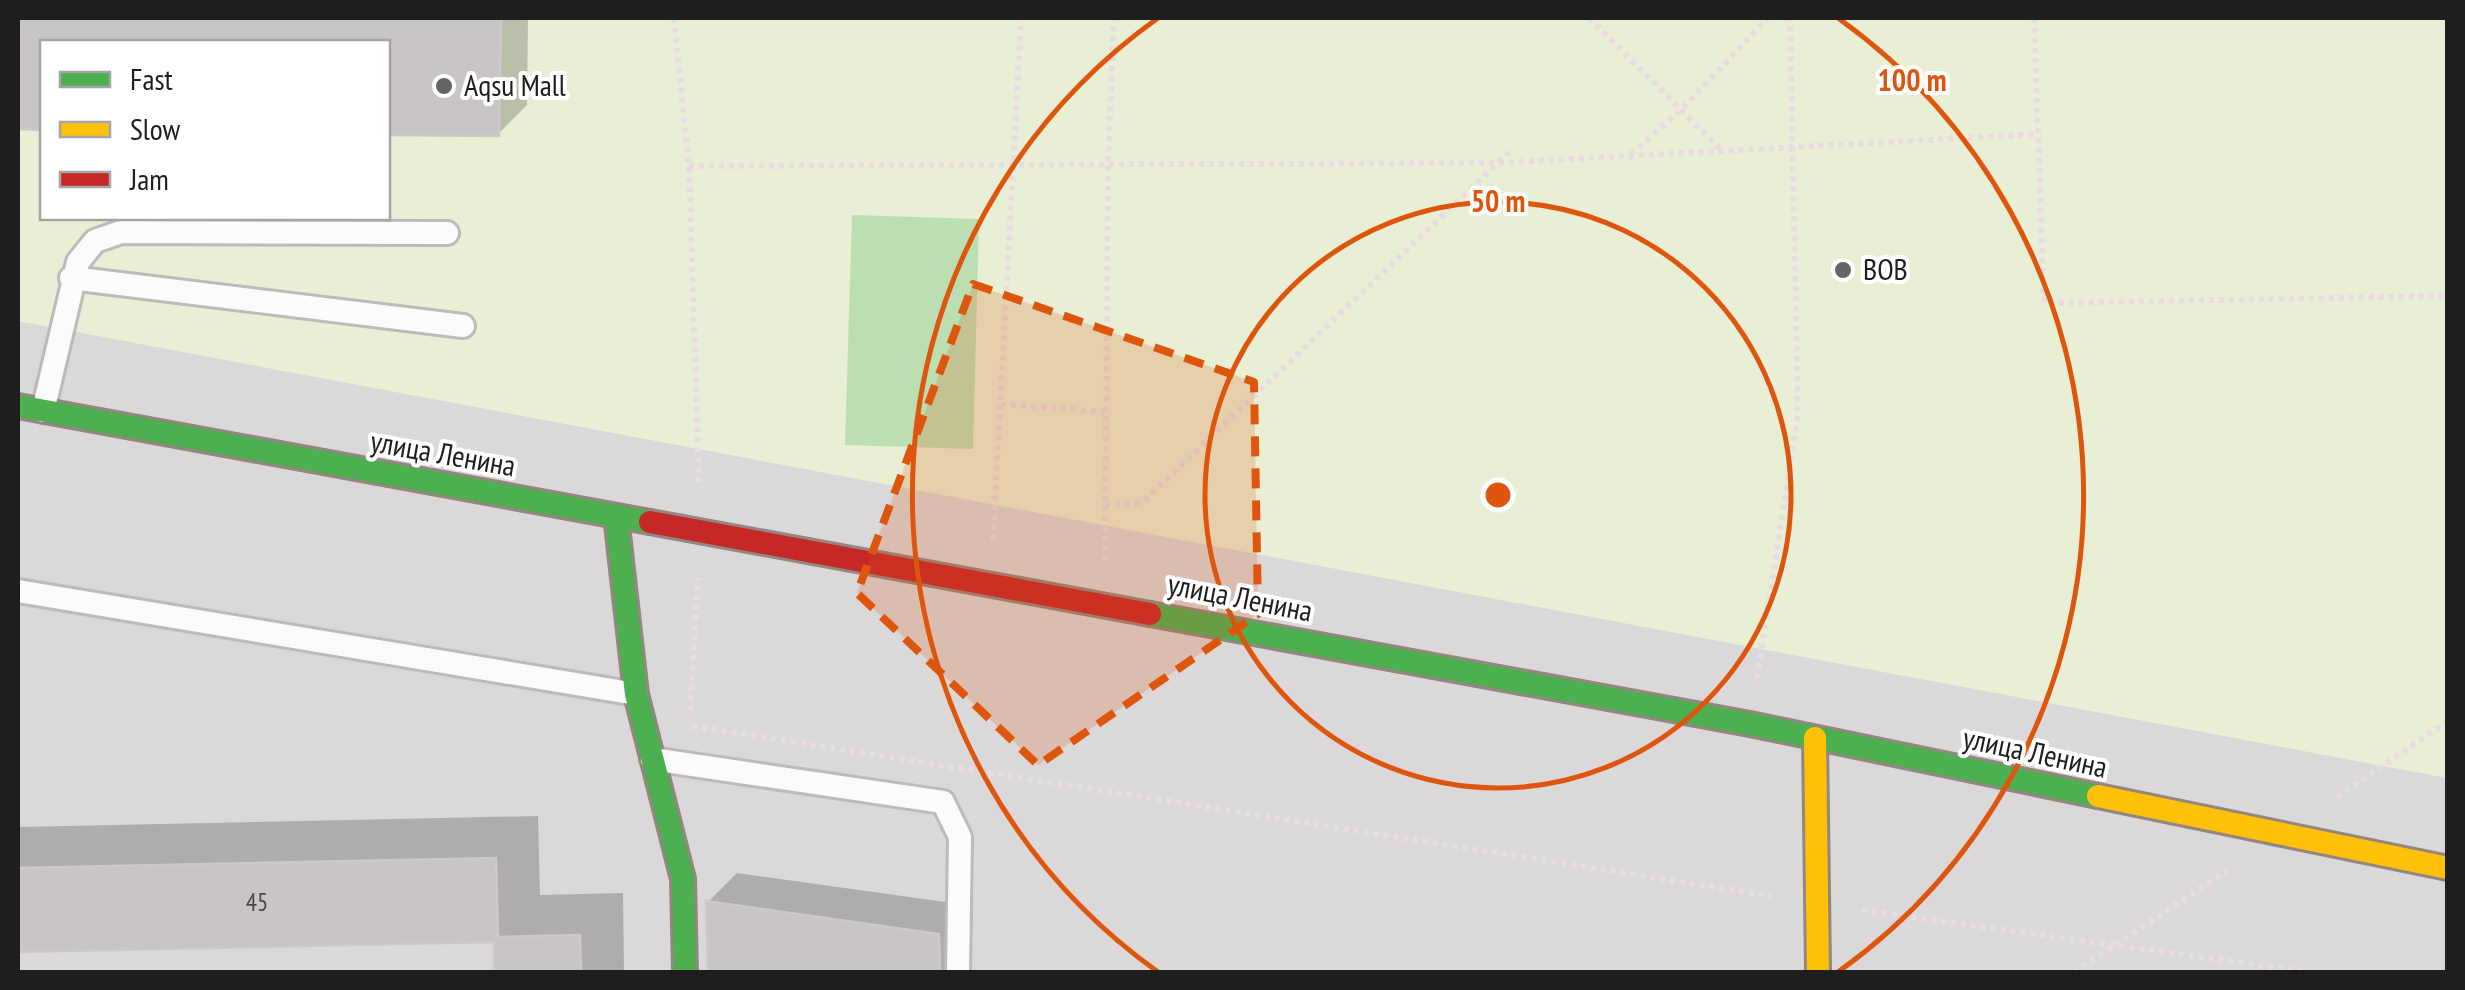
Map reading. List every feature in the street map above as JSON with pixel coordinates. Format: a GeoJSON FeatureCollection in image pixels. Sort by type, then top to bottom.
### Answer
{"type":"FeatureCollection","features":[{"type":"Feature","properties":{"kind":"street","name":"улица Ленина"},"geometry":{"type":"LineString","coordinates":[[18,406],[990,581],[1750,724],[2448,868]]}},
{"type":"Feature","properties":{"kind":"street"},"geometry":{"type":"LineString","coordinates":[[616,516],[636,694],[682,879],[686,972]]}},
{"type":"Feature","properties":{"kind":"street"},"geometry":{"type":"LineString","coordinates":[[1815,738],[1818,972]]}},
{"type":"Feature","properties":{"kind":"lane"},"geometry":{"type":"LineString","coordinates":[[44,410],[71,278],[78,262],[95,242],[120,232],[447,233]]}},
{"type":"Feature","properties":{"kind":"lane"},"geometry":{"type":"LineString","coordinates":[[71,278],[462,326]]}},
{"type":"Feature","properties":{"kind":"lane"},"geometry":{"type":"LineString","coordinates":[[18,591],[636,694]]}},
{"type":"Feature","properties":{"kind":"lane"},"geometry":{"type":"LineString","coordinates":[[652,759],[943,802],[960,838],[958,972]]}},
{"type":"Feature","properties":{"kind":"path"},"geometry":{"type":"LineString","coordinates":[[674,18],[689,166],[700,529],[690,725],[1817,903],[2307,972]]}},
{"type":"Feature","properties":{"kind":"path"},"geometry":{"type":"LineString","coordinates":[[990,581],[1021,18]]}},
{"type":"Feature","properties":{"kind":"path"},"geometry":{"type":"LineString","coordinates":[[1105,603],[1108,168],[1114,18]]}},
{"type":"Feature","properties":{"kind":"path"},"geometry":{"type":"LineString","coordinates":[[1590,18],[1720,150]]}},
{"type":"Feature","properties":{"kind":"path"},"geometry":{"type":"LineString","coordinates":[[1630,155],[1682,110],[1768,18]]}},
{"type":"Feature","properties":{"kind":"path"},"geometry":{"type":"LineString","coordinates":[[1750,724],[1798,414],[1790,18]]}},
{"type":"Feature","properties":{"kind":"path"},"geometry":{"type":"LineString","coordinates":[[2034,18],[2044,303],[2448,296]]}},
{"type":"Feature","properties":{"kind":"path"},"geometry":{"type":"LineString","coordinates":[[689,166],[1013,163],[1108,168],[1498,162],[2038,134]]}},
{"type":"Feature","properties":{"kind":"path"},"geometry":{"type":"LineString","coordinates":[[1105,505],[1143,502],[1509,152]]}},
{"type":"Feature","properties":{"kind":"path"},"geometry":{"type":"LineString","coordinates":[[1000,404],[1105,412]]}},
{"type":"Feature","properties":{"kind":"highlighted area"},"geometry":{"type":"Polygon","coordinates":[[[973,284],[1254,382],[1258,614],[1038,765],[857,593],[973,284]]]}},
{"type":"Feature","properties":{"kind":"shaded area"},"geometry":{"type":"Polygon","coordinates":[[[18,18],[2447,18],[2447,972],[18,972],[18,18]]]}},
{"type":"Feature","properties":{"kind":"green space"},"geometry":{"type":"Polygon","coordinates":[[[18,18],[2447,18],[2447,778],[18,321],[18,18]]]}},
{"type":"Feature","properties":{"kind":"green space"},"geometry":{"type":"Polygon","coordinates":[[[852,215],[979,219],[973,449],[845,445],[852,215]]]}},
{"type":"Feature","properties":{"kind":"building","name":"Аqsu Mall"},"geometry":{"type":"Polygon","coordinates":[[[18,18],[501,18],[499,136],[390,135],[390,40],[40,40],[40,130],[18,129],[18,18]]]}},
{"type":"Feature","properties":{"kind":"building"},"geometry":{"type":"Polygon","coordinates":[[[496,858],[498,937],[580,935],[581,972],[494,972],[494,942],[18,952],[18,868],[496,858]]]}},
{"type":"Feature","properties":{"kind":"building"},"geometry":{"type":"Polygon","coordinates":[[[706,901],[939,934],[940,972],[708,972],[706,901]]]}},
{"type":"Feature","properties":{"kind":"traffic: fast"},"geometry":{"type":"LineString","coordinates":[[18,406],[650,522]]}},
{"type":"Feature","properties":{"kind":"traffic: fast"},"geometry":{"type":"LineString","coordinates":[[616,516],[636,694],[683,879],[685,972]]}},
{"type":"Feature","properties":{"kind":"traffic: fast"},"geometry":{"type":"LineString","coordinates":[[1150,614],[1750,724],[2098,796]]}},
{"type":"Feature","properties":{"kind":"traffic: slow"},"geometry":{"type":"LineString","coordinates":[[1815,738],[1818,972]]}},
{"type":"Feature","properties":{"kind":"traffic: slow"},"geometry":{"type":"LineString","coordinates":[[2098,796],[2448,868]]}},
{"type":"Feature","properties":{"kind":"traffic: jam"},"geometry":{"type":"LineString","coordinates":[[650,522],[1150,614]]}},
{"type":"Feature","properties":{"kind":"place","name":"Аqsu Mall"},"geometry":{"type":"Point","coordinates":[444,86]}},
{"type":"Feature","properties":{"kind":"place","name":"ВОВ"},"geometry":{"type":"Point","coordinates":[1843,270]}}]}
